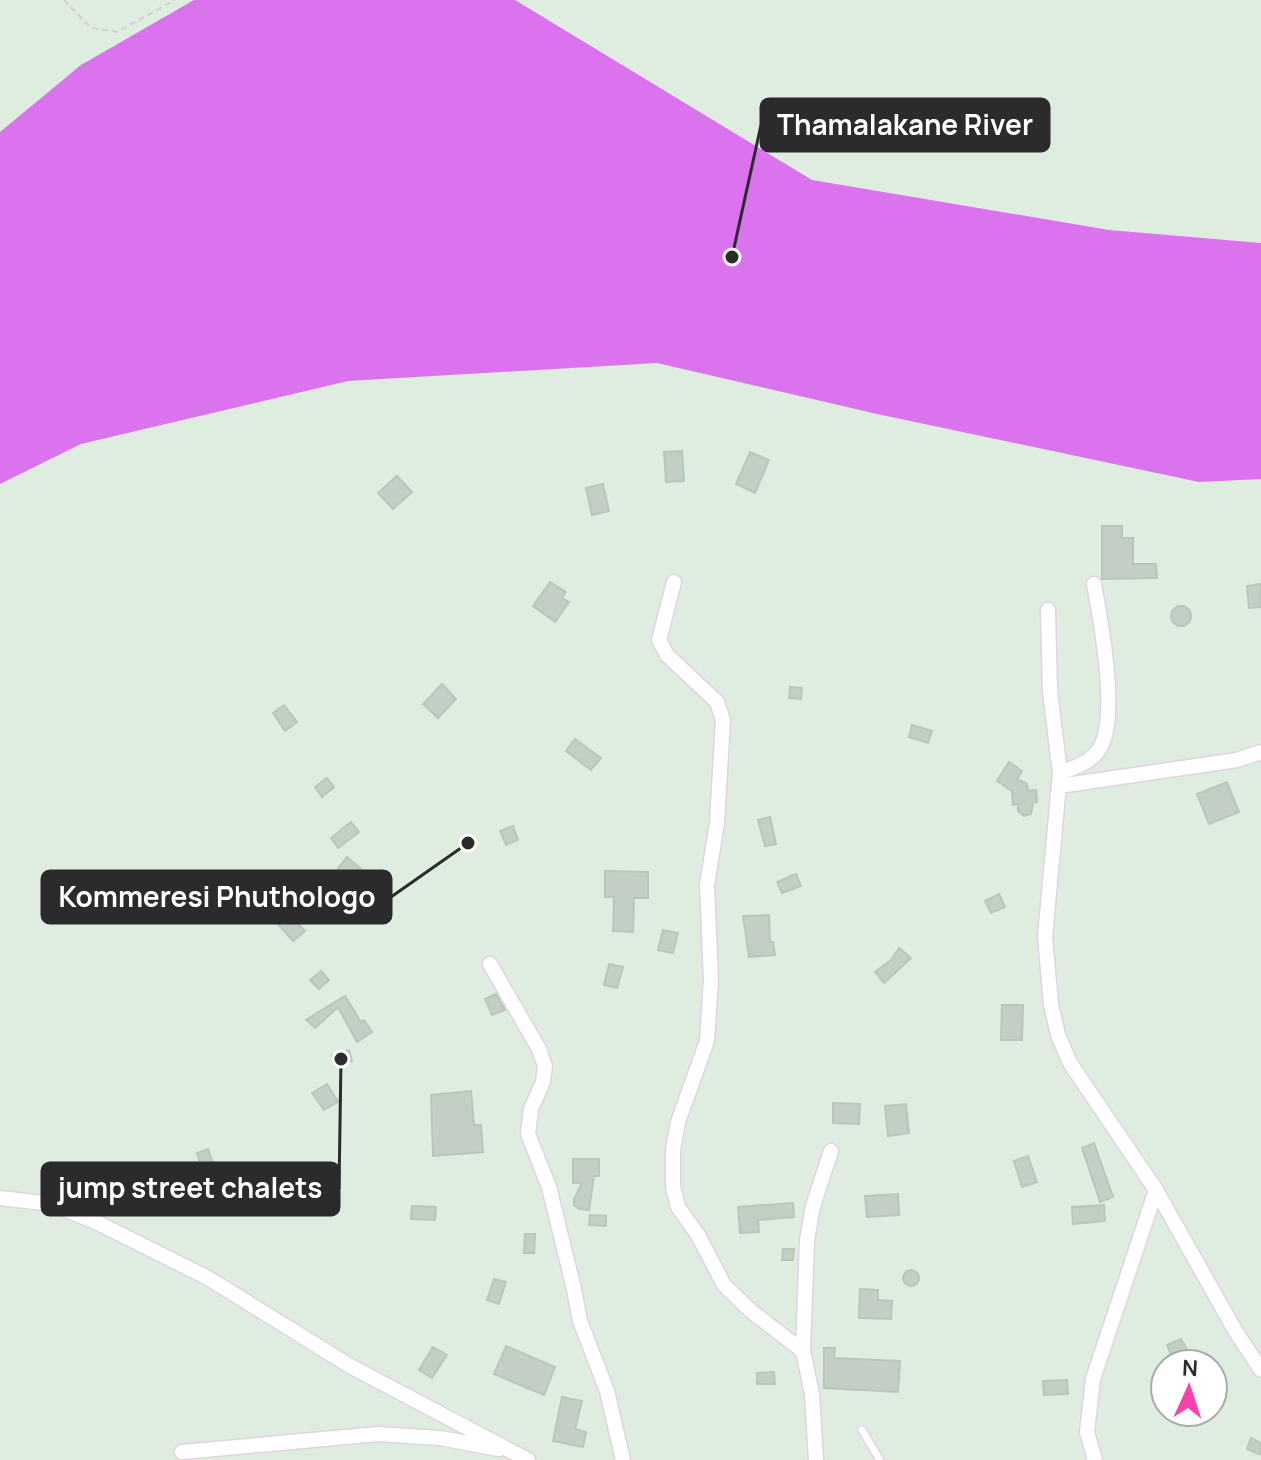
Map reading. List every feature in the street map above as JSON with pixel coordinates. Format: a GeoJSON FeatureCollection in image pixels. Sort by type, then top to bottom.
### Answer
{"type":"FeatureCollection","features":[{"type":"Feature","properties":{"kind":"street"},"geometry":{"type":"LineString","coordinates":[[674,582],[659,640],[667,655],[717,702],[723,720],[723,744],[717,823],[707,885],[711,980],[707,1041],[678,1122],[673,1150],[673,1187],[678,1207],[698,1235],[724,1285],[751,1311],[803,1351]]}},
{"type":"Feature","properties":{"kind":"street"},"geometry":{"type":"LineString","coordinates":[[1060,780],[1092,757],[1102,745],[1108,686],[1094,584]]}},
{"type":"Feature","properties":{"kind":"street"},"geometry":{"type":"LineString","coordinates":[[1048,610],[1050,691],[1060,780],[1045,937],[1051,1004],[1058,1035],[1070,1063],[1156,1190],[1236,1332],[1261,1370]]}},
{"type":"Feature","properties":{"kind":"street"},"geometry":{"type":"LineString","coordinates":[[1060,780],[1237,760],[1261,752]]}},
{"type":"Feature","properties":{"kind":"street"},"geometry":{"type":"LineString","coordinates":[[490,964],[539,1049],[545,1066],[543,1082],[531,1109],[528,1134],[549,1187],[580,1321],[607,1391],[623,1460]]}},
{"type":"Feature","properties":{"kind":"street"},"geometry":{"type":"LineString","coordinates":[[816,1460],[812,1394],[803,1351],[807,1240],[813,1206],[831,1151]]}},
{"type":"Feature","properties":{"kind":"street"},"geometry":{"type":"LineString","coordinates":[[1095,1460],[1087,1432],[1093,1379],[1156,1190]]}},
{"type":"Feature","properties":{"kind":"street"},"geometry":{"type":"LineString","coordinates":[[0,1198],[52,1204],[208,1278],[350,1366],[522,1456]]}},
{"type":"Feature","properties":{"kind":"street"},"geometry":{"type":"LineString","coordinates":[[182,1452],[378,1434],[440,1438],[522,1456]]}},
{"type":"Feature","properties":{"kind":"lane"},"geometry":{"type":"LineString","coordinates":[[862,1430],[880,1460]]}},
{"type":"Feature","properties":{"kind":"path"},"geometry":{"type":"LineString","coordinates":[[64,0],[91,28],[117,32],[175,0]]}},
{"type":"Feature","properties":{"kind":"shaded area"},"geometry":{"type":"Polygon","coordinates":[[[194,0],[515,0],[812,180],[1109,230],[1261,243],[1261,479],[1199,482],[877,414],[657,363],[348,381],[81,444],[0,484],[0,132],[81,65],[194,0]]]}},
{"type":"Feature","properties":{"kind":"building"},"geometry":{"type":"Polygon","coordinates":[[[682,451],[684,481],[666,482],[664,452],[682,451]]]}},
{"type":"Feature","properties":{"kind":"building"},"geometry":{"type":"Polygon","coordinates":[[[750,452],[769,460],[755,493],[736,484],[750,452]]]}},
{"type":"Feature","properties":{"kind":"building"},"geometry":{"type":"Polygon","coordinates":[[[397,476],[412,492],[393,509],[378,493],[397,476]]]}},
{"type":"Feature","properties":{"kind":"building"},"geometry":{"type":"Polygon","coordinates":[[[603,484],[609,511],[592,515],[586,488],[603,484]]]}},
{"type":"Feature","properties":{"kind":"building"},"geometry":{"type":"Polygon","coordinates":[[[1102,526],[1122,526],[1122,538],[1133,538],[1133,564],[1156,564],[1157,578],[1102,579],[1102,526]]]}},
{"type":"Feature","properties":{"kind":"building"},"geometry":{"type":"Polygon","coordinates":[[[550,582],[566,592],[562,598],[569,602],[555,622],[533,606],[550,582]]]}},
{"type":"Feature","properties":{"kind":"building"},"geometry":{"type":"Polygon","coordinates":[[[1260,584],[1261,607],[1249,608],[1247,586],[1260,584]]]}},
{"type":"Feature","properties":{"kind":"building"},"geometry":{"type":"Polygon","coordinates":[[[1181,606],[1188,609],[1191,616],[1188,623],[1181,626],[1174,623],[1171,616],[1174,609],[1181,606]]]}},
{"type":"Feature","properties":{"kind":"building"},"geometry":{"type":"Polygon","coordinates":[[[442,684],[456,699],[438,718],[423,704],[442,684]]]}},
{"type":"Feature","properties":{"kind":"building"},"geometry":{"type":"Polygon","coordinates":[[[790,687],[802,688],[801,699],[789,698],[790,687]]]}},
{"type":"Feature","properties":{"kind":"building"},"geometry":{"type":"Polygon","coordinates":[[[284,705],[297,722],[285,731],[273,713],[284,705]]]}},
{"type":"Feature","properties":{"kind":"building"},"geometry":{"type":"Polygon","coordinates":[[[912,725],[932,731],[928,743],[909,737],[912,725]]]}},
{"type":"Feature","properties":{"kind":"building"},"geometry":{"type":"Polygon","coordinates":[[[575,739],[601,758],[591,770],[566,751],[575,739]]]}},
{"type":"Feature","properties":{"kind":"building"},"geometry":{"type":"Polygon","coordinates":[[[1009,762],[1022,771],[1017,779],[1027,784],[1028,791],[1036,790],[1037,802],[1033,803],[1031,814],[1024,816],[1018,811],[1018,804],[1013,805],[1012,791],[997,781],[1009,762]]]}},
{"type":"Feature","properties":{"kind":"building"},"geometry":{"type":"Polygon","coordinates":[[[327,778],[334,787],[322,797],[315,787],[327,778]]]}},
{"type":"Feature","properties":{"kind":"building"},"geometry":{"type":"Polygon","coordinates":[[[1227,782],[1239,812],[1209,824],[1197,794],[1227,782]]]}},
{"type":"Feature","properties":{"kind":"building"},"geometry":{"type":"Polygon","coordinates":[[[770,817],[776,844],[765,846],[758,820],[770,817]]]}},
{"type":"Feature","properties":{"kind":"building"},"geometry":{"type":"Polygon","coordinates":[[[351,822],[359,832],[338,848],[331,838],[351,822]]]}},
{"type":"Feature","properties":{"kind":"building"},"geometry":{"type":"Polygon","coordinates":[[[513,826],[518,840],[506,845],[500,831],[513,826]]]}},
{"type":"Feature","properties":{"kind":"building"},"geometry":{"type":"Polygon","coordinates":[[[347,857],[373,879],[358,897],[332,876],[347,857]]]}},
{"type":"Feature","properties":{"kind":"building"},"geometry":{"type":"Polygon","coordinates":[[[605,871],[648,872],[648,898],[634,898],[633,932],[613,931],[614,897],[605,897],[605,871]]]}},
{"type":"Feature","properties":{"kind":"building"},"geometry":{"type":"Polygon","coordinates":[[[796,874],[801,886],[782,893],[777,882],[796,874]]]}},
{"type":"Feature","properties":{"kind":"building"},"geometry":{"type":"Polygon","coordinates":[[[999,894],[1005,907],[991,913],[985,901],[999,894]]]}},
{"type":"Feature","properties":{"kind":"building"},"geometry":{"type":"Polygon","coordinates":[[[289,914],[305,931],[293,941],[278,924],[289,914]]]}},
{"type":"Feature","properties":{"kind":"building"},"geometry":{"type":"Polygon","coordinates":[[[769,915],[770,942],[773,942],[775,955],[749,957],[743,916],[769,915]]]}},
{"type":"Feature","properties":{"kind":"building"},"geometry":{"type":"Polygon","coordinates":[[[663,930],[678,933],[673,953],[658,950],[663,930]]]}},
{"type":"Feature","properties":{"kind":"building"},"geometry":{"type":"Polygon","coordinates":[[[899,948],[911,958],[884,983],[875,972],[891,960],[899,948]]]}},
{"type":"Feature","properties":{"kind":"building"},"geometry":{"type":"Polygon","coordinates":[[[609,964],[623,967],[617,988],[604,985],[609,964]]]}},
{"type":"Feature","properties":{"kind":"building"},"geometry":{"type":"Polygon","coordinates":[[[321,971],[329,980],[319,989],[310,980],[321,971]]]}},
{"type":"Feature","properties":{"kind":"building"},"geometry":{"type":"Polygon","coordinates":[[[496,994],[505,1010],[492,1015],[485,999],[496,994]]]}},
{"type":"Feature","properties":{"kind":"building"},"geometry":{"type":"Polygon","coordinates":[[[345,996],[361,1022],[364,1020],[372,1032],[357,1042],[338,1007],[315,1028],[306,1020],[345,996]]]}},
{"type":"Feature","properties":{"kind":"building"},"geometry":{"type":"Polygon","coordinates":[[[1002,1005],[1023,1005],[1022,1040],[1001,1040],[1002,1005]]]}},
{"type":"Feature","properties":{"kind":"building"},"geometry":{"type":"Polygon","coordinates":[[[349,1050],[352,1061],[335,1066],[332,1055],[349,1050]]]}},
{"type":"Feature","properties":{"kind":"building"},"geometry":{"type":"Polygon","coordinates":[[[327,1084],[338,1102],[324,1110],[312,1093],[327,1084]]]}},
{"type":"Feature","properties":{"kind":"building"},"geometry":{"type":"Polygon","coordinates":[[[471,1091],[474,1125],[481,1125],[483,1152],[433,1156],[431,1095],[471,1091]]]}},
{"type":"Feature","properties":{"kind":"building"},"geometry":{"type":"Polygon","coordinates":[[[833,1103],[860,1104],[859,1124],[833,1123],[833,1103]]]}},
{"type":"Feature","properties":{"kind":"building"},"geometry":{"type":"Polygon","coordinates":[[[906,1104],[909,1133],[888,1136],[885,1106],[906,1104]]]}},
{"type":"Feature","properties":{"kind":"building"},"geometry":{"type":"Polygon","coordinates":[[[1094,1143],[1113,1197],[1100,1202],[1082,1148],[1094,1143]]]}},
{"type":"Feature","properties":{"kind":"building"},"geometry":{"type":"Polygon","coordinates":[[[208,1149],[213,1163],[201,1167],[197,1153],[208,1149]]]}},
{"type":"Feature","properties":{"kind":"building"},"geometry":{"type":"Polygon","coordinates":[[[1028,1156],[1037,1182],[1022,1187],[1014,1161],[1028,1156]]]}},
{"type":"Feature","properties":{"kind":"building"},"geometry":{"type":"Polygon","coordinates":[[[573,1159],[599,1159],[599,1176],[594,1176],[589,1210],[574,1205],[582,1183],[573,1183],[573,1159]]]}},
{"type":"Feature","properties":{"kind":"building"},"geometry":{"type":"Polygon","coordinates":[[[898,1194],[899,1215],[867,1217],[865,1196],[898,1194]]]}},
{"type":"Feature","properties":{"kind":"building"},"geometry":{"type":"Polygon","coordinates":[[[793,1203],[794,1217],[758,1220],[759,1232],[740,1233],[738,1207],[793,1203]]]}},
{"type":"Feature","properties":{"kind":"building"},"geometry":{"type":"Polygon","coordinates":[[[1104,1205],[1105,1221],[1073,1224],[1072,1207],[1104,1205]]]}},
{"type":"Feature","properties":{"kind":"building"},"geometry":{"type":"Polygon","coordinates":[[[412,1206],[436,1207],[435,1220],[411,1219],[412,1206]]]}},
{"type":"Feature","properties":{"kind":"building"},"geometry":{"type":"Polygon","coordinates":[[[590,1215],[606,1216],[606,1226],[589,1225],[590,1215]]]}},
{"type":"Feature","properties":{"kind":"building"},"geometry":{"type":"Polygon","coordinates":[[[525,1234],[535,1234],[534,1253],[524,1253],[525,1234]]]}},
{"type":"Feature","properties":{"kind":"building"},"geometry":{"type":"Polygon","coordinates":[[[783,1249],[794,1249],[793,1260],[782,1260],[783,1249]]]}},
{"type":"Feature","properties":{"kind":"building"},"geometry":{"type":"Polygon","coordinates":[[[911,1270],[917,1272],[917,1284],[911,1286],[905,1284],[903,1278],[905,1272],[911,1270]]]}},
{"type":"Feature","properties":{"kind":"building"},"geometry":{"type":"Polygon","coordinates":[[[494,1279],[506,1282],[499,1304],[487,1300],[494,1279]]]}},
{"type":"Feature","properties":{"kind":"building"},"geometry":{"type":"Polygon","coordinates":[[[860,1289],[878,1290],[878,1300],[892,1301],[891,1319],[859,1318],[860,1289]]]}},
{"type":"Feature","properties":{"kind":"building"},"geometry":{"type":"Polygon","coordinates":[[[1181,1339],[1186,1348],[1168,1348],[1167,1345],[1181,1339]]]}},
{"type":"Feature","properties":{"kind":"building"},"geometry":{"type":"Polygon","coordinates":[[[506,1346],[555,1367],[544,1395],[494,1374],[506,1346]]]}},
{"type":"Feature","properties":{"kind":"building"},"geometry":{"type":"Polygon","coordinates":[[[433,1347],[447,1355],[432,1378],[419,1370],[433,1347]]]}},
{"type":"Feature","properties":{"kind":"building"},"geometry":{"type":"Polygon","coordinates":[[[824,1348],[835,1348],[834,1358],[900,1361],[898,1392],[824,1388],[824,1348]]]}},
{"type":"Feature","properties":{"kind":"building"},"geometry":{"type":"Polygon","coordinates":[[[774,1372],[775,1384],[757,1384],[757,1373],[774,1372]]]}},
{"type":"Feature","properties":{"kind":"building"},"geometry":{"type":"Polygon","coordinates":[[[1067,1380],[1068,1394],[1044,1395],[1043,1381],[1067,1380]]]}},
{"type":"Feature","properties":{"kind":"building"},"geometry":{"type":"Polygon","coordinates":[[[562,1397],[582,1401],[575,1429],[586,1432],[583,1447],[553,1441],[562,1397]]]}},
{"type":"Feature","properties":{"kind":"building"},"geometry":{"type":"Polygon","coordinates":[[[1251,1438],[1261,1443],[1261,1455],[1247,1449],[1251,1438]]]}},
{"type":"Feature","properties":{"kind":"place","name":"Thamalakane River"},"geometry":{"type":"Point","coordinates":[732,257]}},
{"type":"Feature","properties":{"kind":"place","name":"Kommeresi Phuthologo"},"geometry":{"type":"Point","coordinates":[468,843]}},
{"type":"Feature","properties":{"kind":"place","name":"jump street chalets"},"geometry":{"type":"Point","coordinates":[341,1059]}}]}
